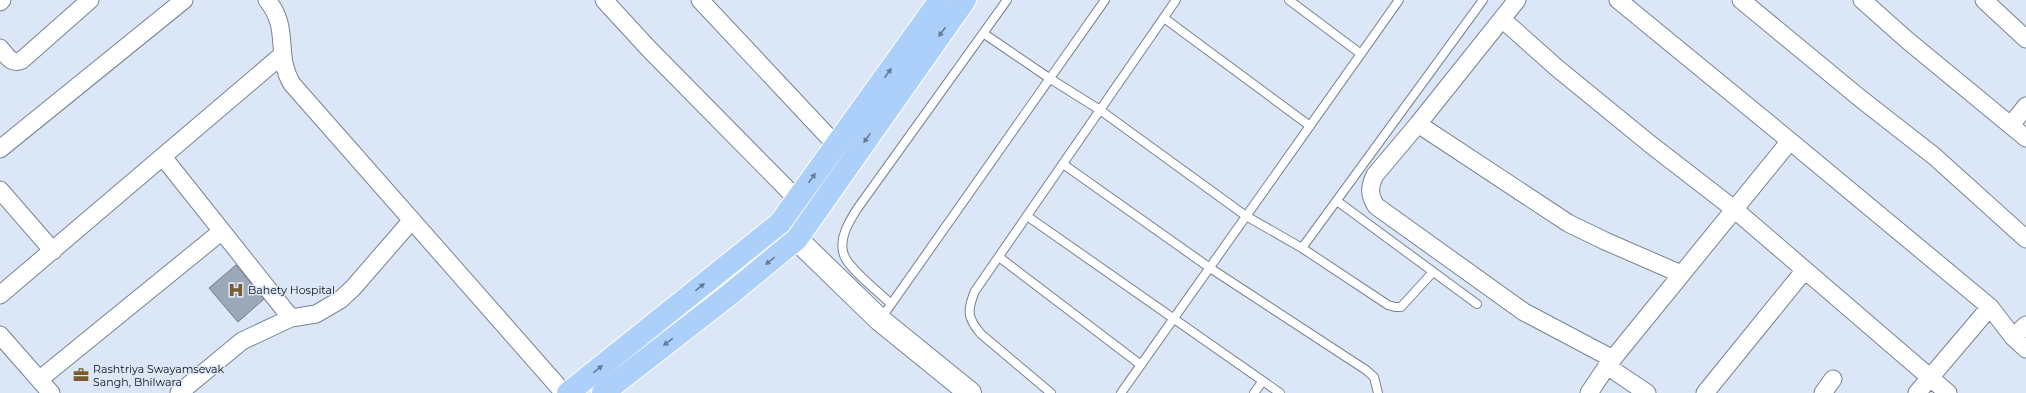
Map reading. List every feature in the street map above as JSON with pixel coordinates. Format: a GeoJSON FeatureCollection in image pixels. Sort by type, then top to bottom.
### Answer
{"type":"FeatureCollection","features":[{"type":"Feature","properties":{"kind":"main road"},"geometry":{"type":"LineString","coordinates":[[568,393],[780,223],[940,0]]}},
{"type":"Feature","properties":{"kind":"main road"},"geometry":{"type":"LineString","coordinates":[[603,393],[729,295],[797,239],[965,0]]}},
{"type":"Feature","properties":{"kind":"street"},"geometry":{"type":"LineString","coordinates":[[0,48],[12,62],[16,63],[22,60],[90,0]]}},
{"type":"Feature","properties":{"kind":"street"},"geometry":{"type":"LineString","coordinates":[[0,149],[184,0]]}},
{"type":"Feature","properties":{"kind":"street"},"geometry":{"type":"LineString","coordinates":[[267,0],[279,19],[284,69],[292,84],[564,393]]}},
{"type":"Feature","properties":{"kind":"street"},"geometry":{"type":"LineString","coordinates":[[604,0],[797,199]]}},
{"type":"Feature","properties":{"kind":"street"},"geometry":{"type":"LineString","coordinates":[[700,0],[836,145]]}},
{"type":"Feature","properties":{"kind":"street"},"geometry":{"type":"LineString","coordinates":[[1517,0],[1418,124],[1375,175],[1371,182],[1370,194],[1376,206],[1524,312],[1610,363],[1647,393]]}},
{"type":"Feature","properties":{"kind":"street"},"geometry":{"type":"LineString","coordinates":[[1618,0],[1990,307],[2014,337],[2026,349]]}},
{"type":"Feature","properties":{"kind":"street"},"geometry":{"type":"LineString","coordinates":[[1741,0],[1861,99],[1934,156],[2026,238]]}},
{"type":"Feature","properties":{"kind":"street"},"geometry":{"type":"LineString","coordinates":[[1862,0],[1907,40],[2026,138]]}},
{"type":"Feature","properties":{"kind":"street"},"geometry":{"type":"LineString","coordinates":[[1984,0],[2026,38]]}},
{"type":"Feature","properties":{"kind":"street"},"geometry":{"type":"LineString","coordinates":[[1502,19],[1557,68],[1639,135],[1734,208],[1804,271],[1931,377],[1948,393]]}},
{"type":"Feature","properties":{"kind":"street"},"geometry":{"type":"LineString","coordinates":[[0,295],[282,55]]}},
{"type":"Feature","properties":{"kind":"street"},"geometry":{"type":"LineString","coordinates":[[2011,125],[2026,106]]}},
{"type":"Feature","properties":{"kind":"street"},"geometry":{"type":"LineString","coordinates":[[1418,124],[1568,224],[1681,274]]}},
{"type":"Feature","properties":{"kind":"street"},"geometry":{"type":"LineString","coordinates":[[1589,393],[1610,363],[1681,274],[1790,142]]}},
{"type":"Feature","properties":{"kind":"street"},"geometry":{"type":"LineString","coordinates":[[163,157],[291,318]]}},
{"type":"Feature","properties":{"kind":"street"},"geometry":{"type":"LineString","coordinates":[[0,190],[53,251]]}},
{"type":"Feature","properties":{"kind":"street"},"geometry":{"type":"LineString","coordinates":[[179,393],[242,341],[291,318],[316,314],[340,300],[353,288],[412,220]]}},
{"type":"Feature","properties":{"kind":"street"},"geometry":{"type":"LineString","coordinates":[[780,223],[797,239],[885,312],[970,393]]}},
{"type":"Feature","properties":{"kind":"street"},"geometry":{"type":"LineString","coordinates":[[40,379],[222,231]]}},
{"type":"Feature","properties":{"kind":"street"},"geometry":{"type":"LineString","coordinates":[[1705,393],[1804,271]]}},
{"type":"Feature","properties":{"kind":"street"},"geometry":{"type":"LineString","coordinates":[[1916,393],[1990,307]]}},
{"type":"Feature","properties":{"kind":"street"},"geometry":{"type":"LineString","coordinates":[[2014,337],[2026,325]]}},
{"type":"Feature","properties":{"kind":"street"},"geometry":{"type":"LineString","coordinates":[[0,335],[51,393]]}},
{"type":"Feature","properties":{"kind":"street"},"geometry":{"type":"LineString","coordinates":[[1823,393],[1833,379]]}},
{"type":"Feature","properties":{"kind":"lane"},"geometry":{"type":"LineString","coordinates":[[1007,0],[846,226],[842,242],[844,255],[885,312],[1105,0]]}},
{"type":"Feature","properties":{"kind":"lane"},"geometry":{"type":"LineString","coordinates":[[1051,393],[981,334],[972,324],[969,304],[975,291],[1176,0]]}},
{"type":"Feature","properties":{"kind":"lane"},"geometry":{"type":"LineString","coordinates":[[1289,0],[1361,54]]}},
{"type":"Feature","properties":{"kind":"lane"},"geometry":{"type":"LineString","coordinates":[[1121,393],[1399,0]]}},
{"type":"Feature","properties":{"kind":"lane"},"geometry":{"type":"LineString","coordinates":[[1302,248],[1483,0]]}},
{"type":"Feature","properties":{"kind":"lane"},"geometry":{"type":"LineString","coordinates":[[1164,18],[1310,126]]}},
{"type":"Feature","properties":{"kind":"lane"},"geometry":{"type":"LineString","coordinates":[[983,33],[1049,78],[1100,110],[1246,216],[1302,248],[1394,307],[1401,307],[1405,304],[1433,272]]}},
{"type":"Feature","properties":{"kind":"lane"},"geometry":{"type":"LineString","coordinates":[[1063,164],[1210,268],[1366,370],[1374,377],[1378,393]]}},
{"type":"Feature","properties":{"kind":"lane"},"geometry":{"type":"LineString","coordinates":[[1337,200],[1477,304]]}},
{"type":"Feature","properties":{"kind":"lane"},"geometry":{"type":"LineString","coordinates":[[1027,216],[1173,320],[1280,393]]}},
{"type":"Feature","properties":{"kind":"lane"},"geometry":{"type":"LineString","coordinates":[[999,257],[1141,365]]}},
{"type":"Feature","properties":{"kind":"lane"},"geometry":{"type":"LineString","coordinates":[[1254,393],[1262,381]]}},
{"type":"Feature","properties":{"kind":"building"},"geometry":{"type":"Polygon","coordinates":[[[236,265],[264,299],[238,322],[209,288],[236,265]]]}},
{"type":"Feature","properties":{"kind":"place","name":"Bahety Hospital"},"geometry":{"type":"Point","coordinates":[236,290]}},
{"type":"Feature","properties":{"kind":"place","name":"Rashtriya Swayamsevak Sangh, Bhilwara"},"geometry":{"type":"Point","coordinates":[81,375]}}]}
